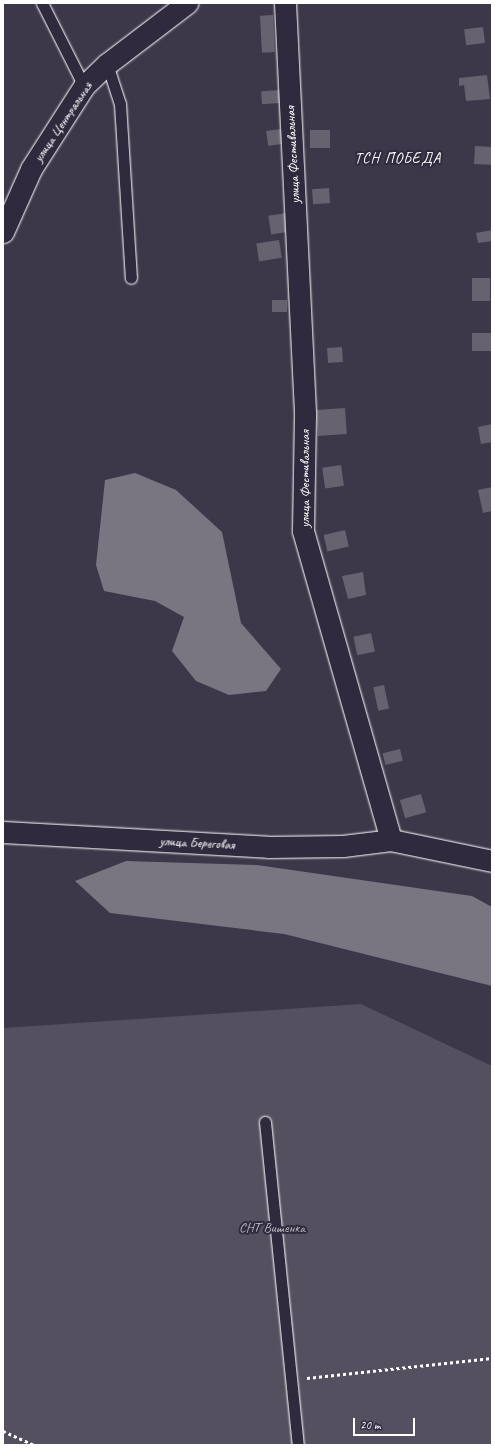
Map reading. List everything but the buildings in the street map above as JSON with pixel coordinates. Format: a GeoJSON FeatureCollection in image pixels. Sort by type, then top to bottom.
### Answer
{"type":"FeatureCollection","features":[{"type":"Feature","properties":{"kind":"street"},"geometry":{"type":"LineString","coordinates":[[107,64],[187,3]]}},
{"type":"Feature","properties":{"kind":"street","name":"улица Фестивальная"},"geometry":{"type":"LineString","coordinates":[[285,3],[305,415],[303,531],[391,840]]}},
{"type":"Feature","properties":{"kind":"street","name":"улица Центральная"},"geometry":{"type":"LineString","coordinates":[[3,232],[31,169],[84,86],[107,64]]}},
{"type":"Feature","properties":{"kind":"street","name":"улица Береговая"},"geometry":{"type":"LineString","coordinates":[[3,832],[268,847],[343,846],[391,840]]}},
{"type":"Feature","properties":{"kind":"street"},"geometry":{"type":"LineString","coordinates":[[391,840],[492,861]]}},
{"type":"Feature","properties":{"kind":"lane"},"geometry":{"type":"LineString","coordinates":[[42,3],[84,86]]}},
{"type":"Feature","properties":{"kind":"lane"},"geometry":{"type":"LineString","coordinates":[[107,64],[120,104],[131,278]]}},
{"type":"Feature","properties":{"kind":"lane"},"geometry":{"type":"LineString","coordinates":[[265,1122],[290,1379],[298,1445]]}},
{"type":"Feature","properties":{"kind":"path"},"geometry":{"type":"LineString","coordinates":[[290,1379],[492,1358]]}},
{"type":"Feature","properties":{"kind":"path"},"geometry":{"type":"LineString","coordinates":[[3,1431],[34,1445]]}},
{"type":"Feature","properties":{"kind":"green space","name":"СНТ Вишенка"},"geometry":{"type":"Polygon","coordinates":[[[361,1004],[492,1066],[492,1445],[3,1445],[3,1028],[361,1004]]]}},
{"type":"Feature","properties":{"kind":"shaded area"},"geometry":{"type":"Polygon","coordinates":[[[135,473],[176,490],[222,532],[241,623],[281,669],[266,691],[229,695],[196,681],[172,651],[184,617],[155,601],[104,591],[96,565],[105,480],[135,473]]]}},
{"type":"Feature","properties":{"kind":"shaded area"},"geometry":{"type":"Polygon","coordinates":[[[126,861],[257,865],[472,896],[492,907],[492,986],[284,934],[110,913],[75,881],[126,861]]]}},
{"type":"Feature","properties":{"kind":"district","name":"ТСН ПОБЕДА"},"geometry":{"type":"Point","coordinates":[398,159]}}]}
